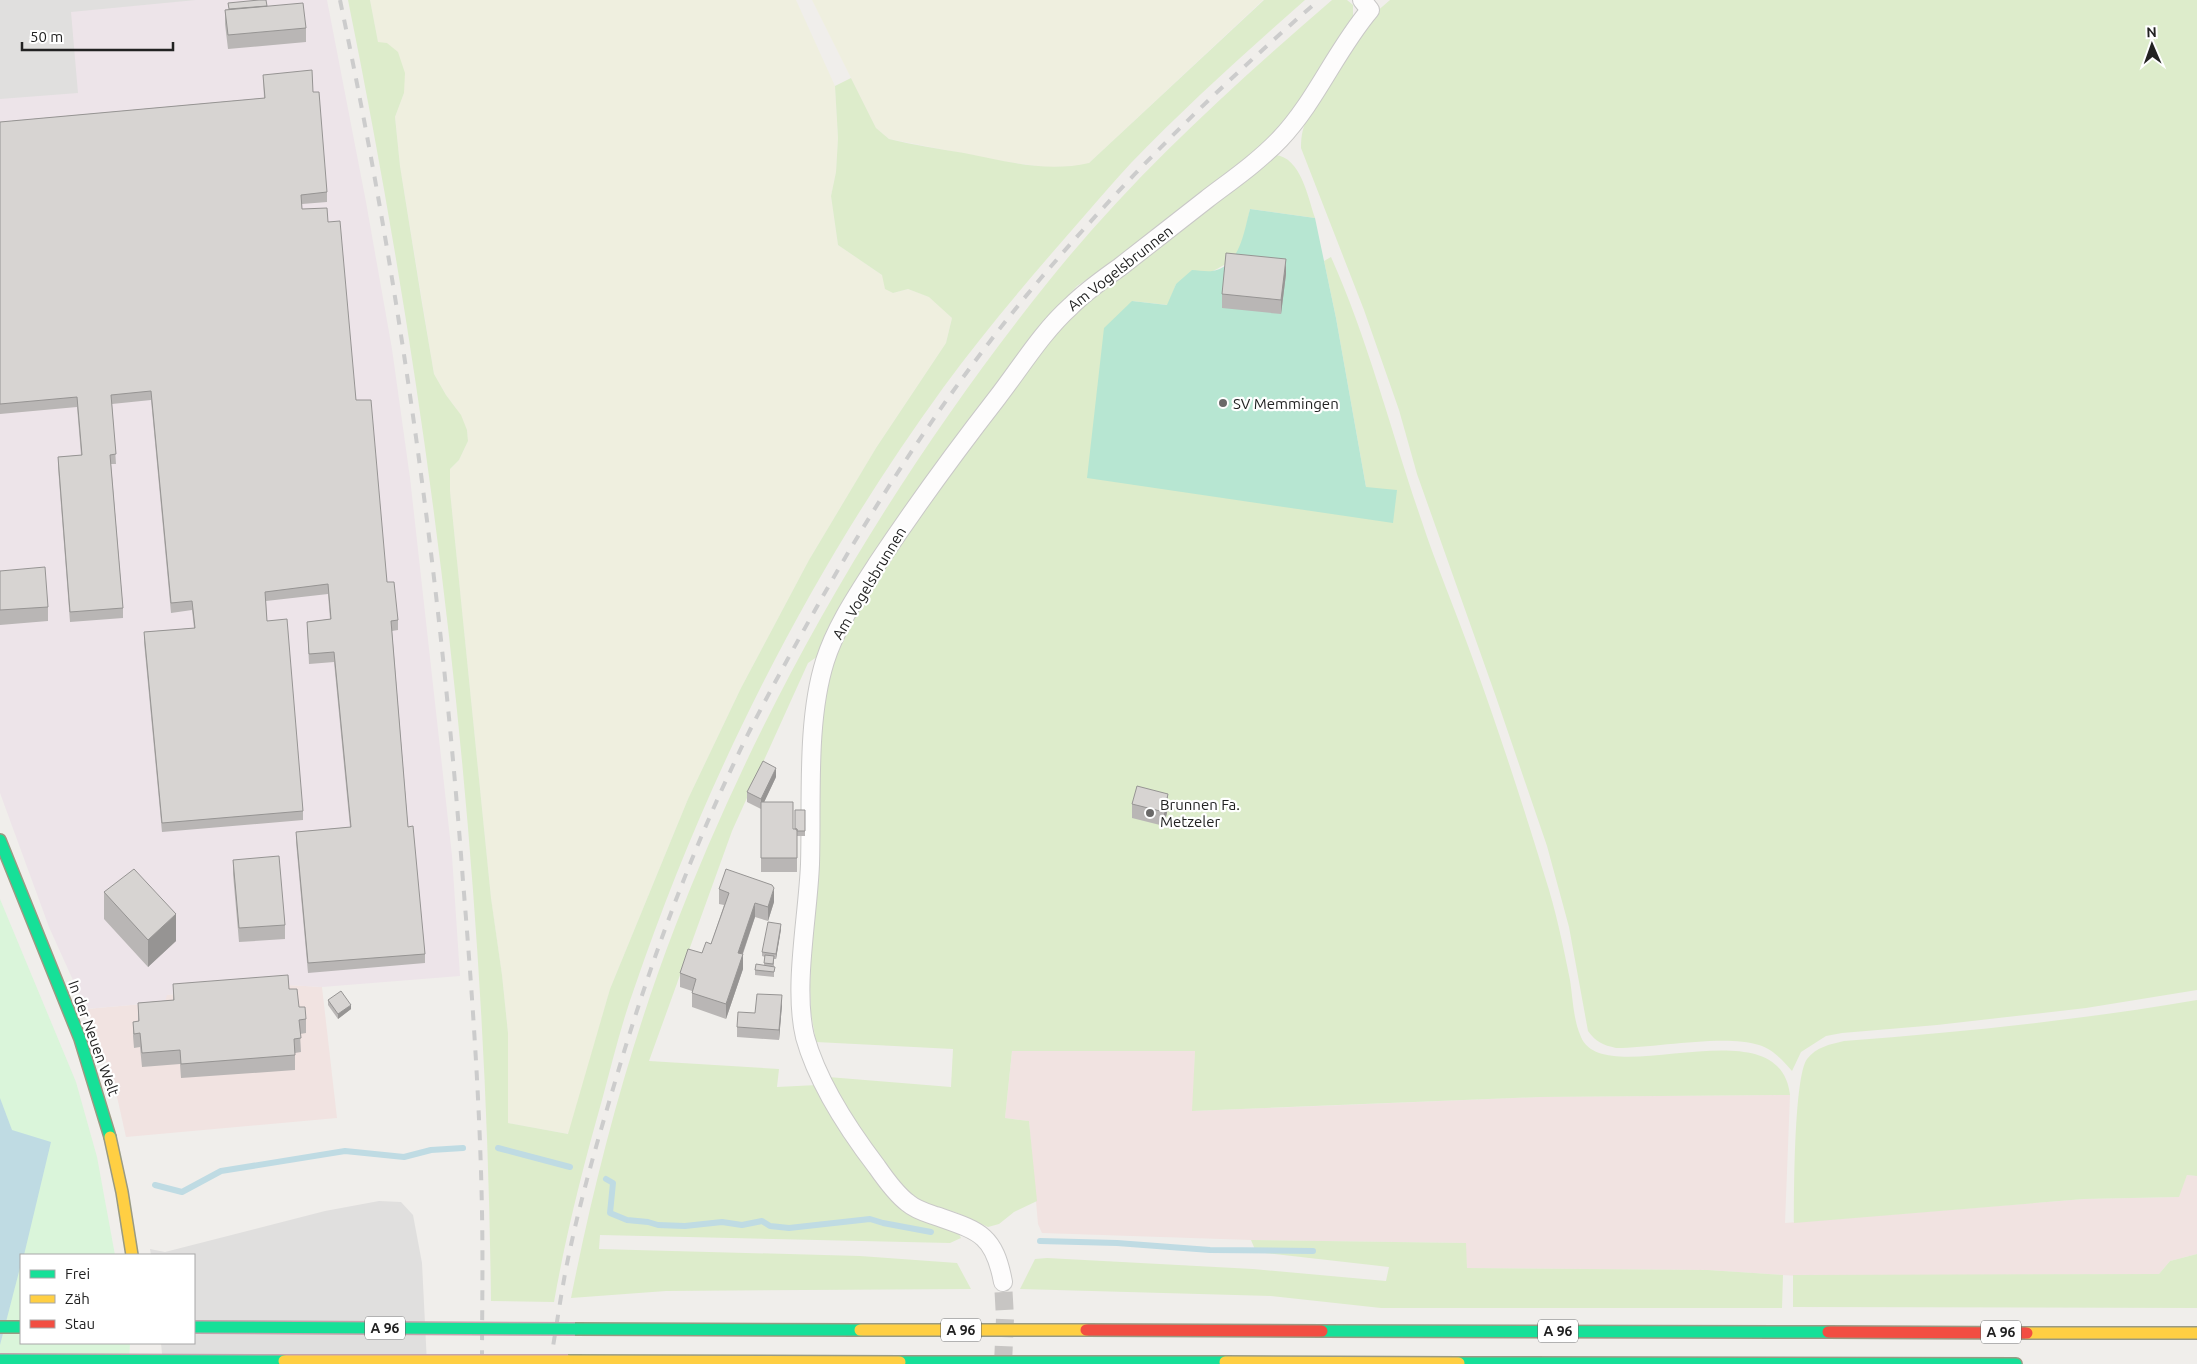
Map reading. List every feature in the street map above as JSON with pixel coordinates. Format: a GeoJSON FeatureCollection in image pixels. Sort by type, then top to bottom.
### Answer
{"type":"FeatureCollection","features":[{"type":"Feature","properties":{"kind":"main road","name":"In der Neuen Welt"},"geometry":{"type":"LineString","coordinates":[[0,840],[69,1009],[96,1086],[109,1128],[127,1217],[132,1254]]}},
{"type":"Feature","properties":{"kind":"main road"},"geometry":{"type":"LineString","coordinates":[[0,1327],[20,1327]]}},
{"type":"Feature","properties":{"kind":"main road","name":"A 96"},"geometry":{"type":"LineString","coordinates":[[195,1328],[2197,1333]]}},
{"type":"Feature","properties":{"kind":"main road"},"geometry":{"type":"LineString","coordinates":[[142,1350],[143,1364]]}},
{"type":"Feature","properties":{"kind":"main road","name":"A 96"},"geometry":{"type":"LineString","coordinates":[[0,1360],[2016,1364]]}},
{"type":"Feature","properties":{"kind":"street","name":"Am Vogelsbrunnen"},"geometry":{"type":"LineString","coordinates":[[1003,1282],[990,1243],[982,1236],[972,1228],[917,1209],[907,1203],[888,1182],[838,1110],[817,1069],[807,1043],[802,1009],[801,969],[808,894],[814,723],[824,662],[837,632],[864,585],[897,534],[956,452],[1055,323],[1080,297],[1247,169],[1281,137],[1298,117],[1366,5]]}},
{"type":"Feature","properties":{"kind":"shaded area"},"geometry":{"type":"Polygon","coordinates":[[[0,0],[327,0],[392,349],[410,478],[452,856],[460,976],[322,987],[287,985],[184,993],[167,995],[165,1002],[86,1009],[49,927],[0,793],[0,0]]]}},
{"type":"Feature","properties":{"kind":"shaded area"},"geometry":{"type":"Polygon","coordinates":[[[0,0],[196,0],[71,12],[78,93],[0,99],[0,0]]]}},
{"type":"Feature","properties":{"kind":"shaded area"},"geometry":{"type":"Polygon","coordinates":[[[287,985],[322,987],[337,1118],[126,1137],[118,1101],[103,1051],[86,1009],[165,1002],[166,995],[287,985]]]}},
{"type":"Feature","properties":{"kind":"shaded area"},"geometry":{"type":"Polygon","coordinates":[[[1012,1051],[1195,1051],[1193,1111],[1540,1097],[1790,1095],[1785,1223],[2084,1199],[2178,1197],[2187,1175],[2197,1176],[2197,1254],[2170,1261],[2159,1274],[1798,1276],[1708,1270],[1467,1268],[1465,1243],[1251,1240],[1042,1233],[1038,1224],[1029,1121],[1005,1118],[1012,1051]]]}},
{"type":"Feature","properties":{"kind":"shaded area"},"geometry":{"type":"Polygon","coordinates":[[[379,1201],[401,1202],[413,1215],[422,1263],[427,1364],[163,1364],[161,1344],[195,1344],[195,1254],[151,1254],[150,1249],[165,1252],[325,1211],[379,1201]]]}},
{"type":"Feature","properties":{"kind":"green space"},"geometry":{"type":"Polygon","coordinates":[[[348,0],[370,0],[378,42],[387,43],[398,52],[405,73],[404,93],[395,117],[400,166],[434,374],[446,395],[461,415],[467,430],[468,441],[459,460],[450,469],[450,491],[491,898],[508,1033],[508,1123],[568,1134],[610,989],[688,799],[741,688],[809,560],[876,448],[946,343],[952,318],[929,297],[908,289],[893,293],[885,289],[882,275],[838,245],[831,196],[836,172],[838,138],[835,86],[851,78],[876,128],[889,139],[1026,165],[1073,166],[1089,163],[1264,0],[1305,0],[1216,80],[1131,163],[1012,300],[943,388],[895,458],[849,529],[806,602],[766,677],[694,831],[634,989],[617,1044],[582,1175],[554,1302],[491,1301],[487,1137],[479,974],[466,810],[450,647],[430,485],[406,322],[379,161],[348,0]]]}},
{"type":"Feature","properties":{"kind":"green space"},"geometry":{"type":"Polygon","coordinates":[[[370,0],[796,0],[835,86],[838,138],[836,172],[831,196],[838,245],[882,275],[893,293],[908,289],[930,297],[952,318],[946,343],[876,448],[809,560],[741,688],[688,799],[610,989],[569,1134],[508,1123],[508,1033],[491,898],[450,491],[450,469],[459,460],[468,441],[467,430],[456,408],[434,374],[400,166],[395,117],[404,93],[378,43],[370,0]]]}},
{"type":"Feature","properties":{"kind":"green space"},"geometry":{"type":"Polygon","coordinates":[[[812,0],[1263,0],[1088,164],[1052,168],[1007,162],[889,139],[876,128],[812,0]]]}},
{"type":"Feature","properties":{"kind":"green space"},"geometry":{"type":"Polygon","coordinates":[[[1332,0],[1347,0],[1353,5],[1353,17],[1298,103],[1270,137],[1248,157],[1113,262],[1077,286],[1045,321],[821,654],[808,663],[732,831],[649,1061],[779,1069],[777,1087],[817,1085],[849,1139],[947,1229],[959,1234],[961,1238],[950,1243],[600,1235],[599,1249],[860,1256],[957,1263],[971,1289],[666,1291],[571,1298],[591,1204],[615,1110],[658,972],[710,840],[749,755],[791,672],[837,590],[885,510],[937,432],[991,356],[1048,282],[1113,206],[1183,135],[1332,0]]]}},
{"type":"Feature","properties":{"kind":"green space"},"geometry":{"type":"Polygon","coordinates":[[[1390,0],[2197,0],[2197,990],[2086,1008],[1826,1036],[1801,1052],[1792,1071],[1769,1049],[1744,1042],[1709,1041],[1616,1048],[1600,1043],[1591,1035],[1588,1031],[1569,927],[1547,846],[1417,474],[1399,410],[1364,310],[1301,148],[1303,130],[1310,113],[1375,13],[1390,0]]]}},
{"type":"Feature","properties":{"kind":"green space"},"geometry":{"type":"Polygon","coordinates":[[[1275,155],[1284,157],[1297,171],[1306,190],[1315,218],[1250,209],[1240,248],[1228,262],[1203,275],[1176,284],[1168,305],[1132,301],[1366,487],[1324,261],[1331,257],[1357,322],[1427,536],[1465,637],[1519,793],[1556,915],[1570,980],[1575,1016],[1581,1037],[1596,1052],[1622,1057],[1726,1051],[1756,1055],[1779,1068],[1790,1095],[1540,1097],[1192,1111],[1195,1051],[1012,1051],[1005,1118],[1029,1121],[1037,1201],[1014,1212],[999,1224],[988,1227],[955,1212],[925,1204],[901,1187],[852,1116],[828,1077],[951,1087],[953,1049],[816,1042],[811,1013],[810,986],[823,707],[829,671],[847,627],[893,551],[1039,355],[1076,309],[1275,155]]]}},
{"type":"Feature","properties":{"kind":"green space","name":"SV Memmingen"},"geometry":{"type":"Polygon","coordinates":[[[1250,209],[1315,218],[1336,318],[1366,487],[1397,490],[1393,523],[1087,478],[1104,328],[1132,301],[1167,305],[1176,284],[1192,270],[1212,271],[1229,263],[1243,237],[1250,209]]]}},
{"type":"Feature","properties":{"kind":"green space"},"geometry":{"type":"Polygon","coordinates":[[[0,899],[76,1082],[97,1157],[115,1254],[20,1254],[20,1344],[130,1344],[129,1364],[0,1364],[0,899]]]}},
{"type":"Feature","properties":{"kind":"green space"},"geometry":{"type":"Polygon","coordinates":[[[2197,1000],[2197,1176],[2187,1175],[2179,1197],[2084,1199],[1794,1223],[1799,1088],[1807,1059],[1819,1049],[1844,1041],[2021,1025],[2197,1000]]]}},
{"type":"Feature","properties":{"kind":"green space"},"geometry":{"type":"Polygon","coordinates":[[[1251,1240],[1466,1243],[1467,1268],[1708,1270],[1783,1275],[1782,1308],[1381,1308],[1271,1296],[1020,1289],[1035,1259],[1047,1258],[1253,1269],[1386,1281],[1389,1267],[1256,1252],[1251,1240]]]}},
{"type":"Feature","properties":{"kind":"green space"},"geometry":{"type":"Polygon","coordinates":[[[2197,1254],[2197,1308],[1793,1307],[1793,1275],[2159,1274],[2170,1261],[2197,1254]]]}},
{"type":"Feature","properties":{"kind":"water"},"geometry":{"type":"Polygon","coordinates":[[[0,1098],[12,1130],[51,1142],[24,1254],[20,1254],[20,1268],[0,1345],[0,1098]]]}},
{"type":"Feature","properties":{"kind":"building"},"geometry":{"type":"Polygon","coordinates":[[[266,0],[267,6],[229,9],[228,3],[266,0]]]}},
{"type":"Feature","properties":{"kind":"building"},"geometry":{"type":"Polygon","coordinates":[[[303,3],[306,28],[228,35],[225,10],[303,3]]]}},
{"type":"Feature","properties":{"kind":"building"},"geometry":{"type":"Polygon","coordinates":[[[312,70],[313,92],[319,92],[327,192],[301,195],[302,209],[327,208],[328,222],[340,221],[356,400],[371,400],[387,582],[394,582],[398,620],[391,621],[408,827],[413,826],[425,954],[308,963],[296,832],[351,827],[334,652],[309,654],[307,622],[331,619],[328,584],[265,592],[267,621],[287,619],[303,811],[162,823],[144,632],[195,628],[192,601],[171,603],[151,391],[111,395],[116,454],[110,455],[123,608],[70,612],[58,457],[82,455],[77,397],[0,404],[0,122],[265,98],[263,75],[312,70]]]}},
{"type":"Feature","properties":{"kind":"building"},"geometry":{"type":"Polygon","coordinates":[[[1226,253],[1286,259],[1281,300],[1222,294],[1226,253]]]}},
{"type":"Feature","properties":{"kind":"building"},"geometry":{"type":"Polygon","coordinates":[[[45,567],[48,607],[0,610],[0,571],[45,567]]]}},
{"type":"Feature","properties":{"kind":"building"},"geometry":{"type":"Polygon","coordinates":[[[763,761],[776,768],[761,799],[747,792],[763,761]]]}},
{"type":"Feature","properties":{"kind":"building"},"geometry":{"type":"Polygon","coordinates":[[[1137,786],[1168,794],[1164,812],[1132,804],[1137,786]]]}},
{"type":"Feature","properties":{"kind":"building"},"geometry":{"type":"Polygon","coordinates":[[[761,802],[793,802],[793,829],[797,829],[797,858],[761,858],[761,802]]]}},
{"type":"Feature","properties":{"kind":"building"},"geometry":{"type":"Polygon","coordinates":[[[795,810],[805,810],[805,831],[797,831],[795,829],[795,810]]]}},
{"type":"Feature","properties":{"kind":"building"},"geometry":{"type":"Polygon","coordinates":[[[279,856],[285,925],[239,928],[233,860],[279,856]]]}},
{"type":"Feature","properties":{"kind":"building"},"geometry":{"type":"Polygon","coordinates":[[[134,869],[176,914],[148,940],[104,892],[134,869]]]}},
{"type":"Feature","properties":{"kind":"building"},"geometry":{"type":"Polygon","coordinates":[[[726,869],[772,885],[774,888],[768,907],[755,903],[738,953],[743,954],[726,1004],[692,993],[696,979],[680,973],[688,949],[702,953],[706,942],[711,944],[729,893],[719,889],[726,869]]]}},
{"type":"Feature","properties":{"kind":"building"},"geometry":{"type":"Polygon","coordinates":[[[768,922],[781,924],[776,954],[762,952],[768,922]]]}},
{"type":"Feature","properties":{"kind":"building"},"geometry":{"type":"Polygon","coordinates":[[[765,955],[774,956],[773,964],[764,963],[765,955]]]}},
{"type":"Feature","properties":{"kind":"building"},"geometry":{"type":"Polygon","coordinates":[[[756,964],[775,967],[774,972],[755,970],[756,964]]]}},
{"type":"Feature","properties":{"kind":"building"},"geometry":{"type":"Polygon","coordinates":[[[288,975],[289,989],[297,989],[299,1007],[305,1007],[306,1019],[299,1020],[301,1038],[294,1039],[295,1055],[181,1064],[180,1050],[142,1053],[140,1033],[134,1034],[133,1022],[139,1021],[138,1003],[174,1000],[173,984],[288,975]]]}},
{"type":"Feature","properties":{"kind":"building"},"geometry":{"type":"Polygon","coordinates":[[[341,991],[351,1005],[338,1014],[328,1000],[341,991]]]}},
{"type":"Feature","properties":{"kind":"building"},"geometry":{"type":"Polygon","coordinates":[[[757,994],[782,995],[779,1030],[737,1027],[738,1012],[755,1013],[757,994]]]}},
{"type":"Feature","properties":{"kind":"waterway"},"geometry":{"type":"LineString","coordinates":[[155,1185],[182,1192],[221,1171],[345,1151],[404,1157],[431,1150],[463,1148]]}},
{"type":"Feature","properties":{"kind":"waterway"},"geometry":{"type":"LineString","coordinates":[[498,1148],[570,1167]]}},
{"type":"Feature","properties":{"kind":"waterway"},"geometry":{"type":"LineString","coordinates":[[606,1179],[613,1183],[610,1213],[627,1220],[658,1225],[685,1226],[722,1222],[742,1225],[762,1221],[770,1226],[789,1228],[870,1219],[931,1232]]}},
{"type":"Feature","properties":{"kind":"waterway"},"geometry":{"type":"LineString","coordinates":[[1040,1241],[1117,1243],[1210,1250],[1313,1251]]}},
{"type":"Feature","properties":{"kind":"tunnel"},"geometry":{"type":"LineString","coordinates":[[1003,1282],[1005,1318],[1003,1364]]}},
{"type":"Feature","properties":{"kind":"railway"},"geometry":{"type":"LineString","coordinates":[[340,0],[382,218],[400,328],[416,438],[443,659],[454,770],[477,1088],[482,1212],[482,1364]]}},
{"type":"Feature","properties":{"kind":"railway"},"geometry":{"type":"LineString","coordinates":[[550,1364],[562,1290],[586,1183],[629,1037],[658,948],[710,816],[750,730],[847,554],[898,472],[952,392],[1010,315],[1041,278],[1106,204],[1174,134],[1245,66],[1319,0]]}},
{"type":"Feature","properties":{"kind":"traffic: fast"},"geometry":{"type":"LineString","coordinates":[[0,840],[80,1039],[110,1137]]}},
{"type":"Feature","properties":{"kind":"traffic: fast"},"geometry":{"type":"LineString","coordinates":[[0,1327],[20,1327]]}},
{"type":"Feature","properties":{"kind":"traffic: fast"},"geometry":{"type":"LineString","coordinates":[[195,1327],[575,1329]]}},
{"type":"Feature","properties":{"kind":"traffic: fast"},"geometry":{"type":"LineString","coordinates":[[575,1329],[860,1330]]}},
{"type":"Feature","properties":{"kind":"traffic: fast"},"geometry":{"type":"LineString","coordinates":[[1322,1331],[1828,1332]]}},
{"type":"Feature","properties":{"kind":"traffic: fast"},"geometry":{"type":"LineString","coordinates":[[0,1360],[284,1361]]}},
{"type":"Feature","properties":{"kind":"traffic: fast"},"geometry":{"type":"LineString","coordinates":[[900,1362],[1225,1362]]}},
{"type":"Feature","properties":{"kind":"traffic: fast"},"geometry":{"type":"LineString","coordinates":[[1459,1363],[2016,1364]]}},
{"type":"Feature","properties":{"kind":"traffic: slow"},"geometry":{"type":"LineString","coordinates":[[110,1137],[122,1192],[132,1254]]}},
{"type":"Feature","properties":{"kind":"traffic: slow"},"geometry":{"type":"LineString","coordinates":[[860,1330],[1086,1330]]}},
{"type":"Feature","properties":{"kind":"traffic: slow"},"geometry":{"type":"LineString","coordinates":[[2027,1333],[2197,1333]]}},
{"type":"Feature","properties":{"kind":"traffic: slow"},"geometry":{"type":"LineString","coordinates":[[284,1361],[568,1361]]}},
{"type":"Feature","properties":{"kind":"traffic: slow"},"geometry":{"type":"LineString","coordinates":[[568,1361],[900,1362]]}},
{"type":"Feature","properties":{"kind":"traffic: slow"},"geometry":{"type":"LineString","coordinates":[[1225,1362],[1459,1363]]}},
{"type":"Feature","properties":{"kind":"traffic: jam"},"geometry":{"type":"LineString","coordinates":[[1086,1330],[1322,1331]]}},
{"type":"Feature","properties":{"kind":"traffic: jam"},"geometry":{"type":"LineString","coordinates":[[1828,1332],[2027,1333]]}},
{"type":"Feature","properties":{"kind":"place","name":"SV Memmingen"},"geometry":{"type":"Point","coordinates":[1223,403]}},
{"type":"Feature","properties":{"kind":"place","name":"Brunnen Fa. Metzeler"},"geometry":{"type":"Point","coordinates":[1150,813]}}]}
